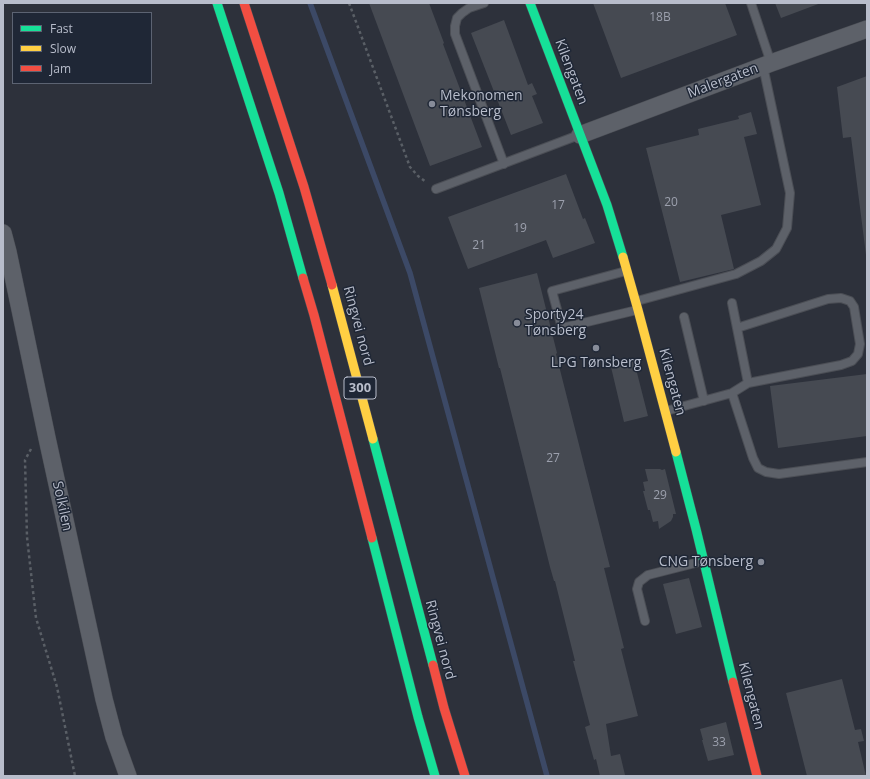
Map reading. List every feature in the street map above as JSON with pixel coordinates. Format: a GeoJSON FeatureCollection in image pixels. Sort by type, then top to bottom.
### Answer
{"type":"FeatureCollection","features":[{"type":"Feature","properties":{"kind":"main road","name":"300"},"geometry":{"type":"LineString","coordinates":[[217,3],[279,193],[314,315],[418,716],[435,776]]}},
{"type":"Feature","properties":{"kind":"main road","name":"Ringvei nord"},"geometry":{"type":"LineString","coordinates":[[244,3],[304,188],[337,301],[442,700],[464,776]]}},
{"type":"Feature","properties":{"kind":"main road","name":"Kilengaten"},"geometry":{"type":"LineString","coordinates":[[530,3],[607,205],[627,271],[665,411],[758,776]]}},
{"type":"Feature","properties":{"kind":"street","name":"Malergaten"},"geometry":{"type":"LineString","coordinates":[[580,135],[867,29]]}},
{"type":"Feature","properties":{"kind":"street","name":"Solkilen"},"geometry":{"type":"LineString","coordinates":[[3,233],[104,699],[114,737],[128,776]]}},
{"type":"Feature","properties":{"kind":"lane"},"geometry":{"type":"LineString","coordinates":[[484,3],[469,8],[457,18],[455,34],[504,164]]}},
{"type":"Feature","properties":{"kind":"lane"},"geometry":{"type":"LineString","coordinates":[[627,271],[552,292],[562,328],[637,306],[736,274],[761,261],[776,249],[787,228],[790,193],[767,65],[751,3]]}},
{"type":"Feature","properties":{"kind":"lane"},"geometry":{"type":"LineString","coordinates":[[436,189],[580,135]]}},
{"type":"Feature","properties":{"kind":"lane"},"geometry":{"type":"LineString","coordinates":[[665,411],[732,393],[748,383],[841,365],[852,360],[858,354],[860,344],[854,307],[850,301],[841,298],[828,299],[737,328]]}},
{"type":"Feature","properties":{"kind":"lane"},"geometry":{"type":"LineString","coordinates":[[732,303],[748,383]]}},
{"type":"Feature","properties":{"kind":"lane"},"geometry":{"type":"LineString","coordinates":[[684,317],[704,401]]}},
{"type":"Feature","properties":{"kind":"lane"},"geometry":{"type":"LineString","coordinates":[[732,393],[753,458],[758,468],[766,472],[779,474],[867,462]]}},
{"type":"Feature","properties":{"kind":"lane"},"geometry":{"type":"LineString","coordinates":[[645,621],[638,589],[639,582],[648,575],[703,561]]}},
{"type":"Feature","properties":{"kind":"path"},"geometry":{"type":"LineString","coordinates":[[349,3],[410,166],[418,176],[436,189]]}},
{"type":"Feature","properties":{"kind":"path"},"geometry":{"type":"LineString","coordinates":[[48,438],[34,444],[25,460],[27,538],[36,618],[57,687],[75,776]]}},
{"type":"Feature","properties":{"kind":"building"},"geometry":{"type":"Polygon","coordinates":[[[369,3],[429,3],[482,147],[430,166],[369,3]]]}},
{"type":"Feature","properties":{"kind":"building"},"geometry":{"type":"Polygon","coordinates":[[[593,3],[725,3],[737,35],[621,78],[593,3]]]}},
{"type":"Feature","properties":{"kind":"building"},"geometry":{"type":"Polygon","coordinates":[[[775,3],[821,3],[781,18],[775,3]]]}},
{"type":"Feature","properties":{"kind":"building"},"geometry":{"type":"Polygon","coordinates":[[[504,20],[528,85],[532,83],[537,94],[532,96],[543,123],[511,135],[471,33],[504,20]]]}},
{"type":"Feature","properties":{"kind":"building"},"geometry":{"type":"Polygon","coordinates":[[[867,76],[866,255],[851,137],[843,138],[837,87],[867,76]]]}},
{"type":"Feature","properties":{"kind":"building"},"geometry":{"type":"Polygon","coordinates":[[[751,112],[757,134],[744,137],[761,205],[721,215],[734,269],[680,282],[646,148],[699,135],[698,129],[739,119],[738,116],[751,112]]]}},
{"type":"Feature","properties":{"kind":"building"},"geometry":{"type":"Polygon","coordinates":[[[566,174],[583,219],[585,218],[595,243],[553,258],[546,240],[468,269],[448,217],[566,174]]]}},
{"type":"Feature","properties":{"kind":"building"},"geometry":{"type":"Polygon","coordinates":[[[537,273],[610,567],[604,568],[624,648],[621,649],[638,716],[606,724],[611,756],[620,754],[625,775],[600,776],[596,759],[594,760],[585,727],[590,725],[573,661],[575,661],[479,288],[537,273]]]}},
{"type":"Feature","properties":{"kind":"building"},"geometry":{"type":"Polygon","coordinates":[[[634,361],[648,416],[624,422],[611,367],[634,361]]]}},
{"type":"Feature","properties":{"kind":"building"},"geometry":{"type":"Polygon","coordinates":[[[867,374],[867,436],[778,448],[770,386],[867,374]]]}},
{"type":"Feature","properties":{"kind":"building"},"geometry":{"type":"Polygon","coordinates":[[[645,469],[665,469],[676,514],[673,514],[671,521],[659,529],[658,521],[653,522],[643,491],[645,491],[643,482],[648,481],[645,469]]]}},
{"type":"Feature","properties":{"kind":"building"},"geometry":{"type":"Polygon","coordinates":[[[689,578],[702,627],[676,634],[663,584],[689,578]]]}},
{"type":"Feature","properties":{"kind":"building"},"geometry":{"type":"Polygon","coordinates":[[[842,679],[855,730],[861,729],[864,741],[858,742],[866,776],[807,776],[786,693],[842,679]]]}},
{"type":"Feature","properties":{"kind":"building"},"geometry":{"type":"Polygon","coordinates":[[[726,722],[734,755],[708,761],[700,729],[726,722]]]}},
{"type":"Feature","properties":{"kind":"waterway"},"geometry":{"type":"LineString","coordinates":[[310,3],[410,273],[547,776]]}},
{"type":"Feature","properties":{"kind":"traffic: fast"},"geometry":{"type":"LineString","coordinates":[[217,3],[279,193],[303,278]]}},
{"type":"Feature","properties":{"kind":"traffic: fast"},"geometry":{"type":"LineString","coordinates":[[530,3],[607,205],[623,257]]}},
{"type":"Feature","properties":{"kind":"traffic: fast"},"geometry":{"type":"LineString","coordinates":[[373,439],[433,665]]}},
{"type":"Feature","properties":{"kind":"traffic: fast"},"geometry":{"type":"LineString","coordinates":[[676,452],[733,682]]}},
{"type":"Feature","properties":{"kind":"traffic: fast"},"geometry":{"type":"LineString","coordinates":[[372,538],[418,717],[435,776]]}},
{"type":"Feature","properties":{"kind":"traffic: slow"},"geometry":{"type":"LineString","coordinates":[[623,257],[676,452]]}},
{"type":"Feature","properties":{"kind":"traffic: slow"},"geometry":{"type":"LineString","coordinates":[[332,285],[373,439]]}},
{"type":"Feature","properties":{"kind":"traffic: jam"},"geometry":{"type":"LineString","coordinates":[[244,3],[304,187],[332,285]]}},
{"type":"Feature","properties":{"kind":"traffic: jam"},"geometry":{"type":"LineString","coordinates":[[303,278],[372,538]]}},
{"type":"Feature","properties":{"kind":"traffic: jam"},"geometry":{"type":"LineString","coordinates":[[433,665],[444,708],[465,776]]}},
{"type":"Feature","properties":{"kind":"traffic: jam"},"geometry":{"type":"LineString","coordinates":[[733,682],[757,776]]}},
{"type":"Feature","properties":{"kind":"place","name":"Mekonomen Tønsberg"},"geometry":{"type":"Point","coordinates":[432,104]}},
{"type":"Feature","properties":{"kind":"place","name":"Sporty24 Tønsberg"},"geometry":{"type":"Point","coordinates":[517,323]}},
{"type":"Feature","properties":{"kind":"place","name":"LPG Tønsberg"},"geometry":{"type":"Point","coordinates":[596,348]}},
{"type":"Feature","properties":{"kind":"place","name":"CNG Tønsberg"},"geometry":{"type":"Point","coordinates":[761,562]}}]}
